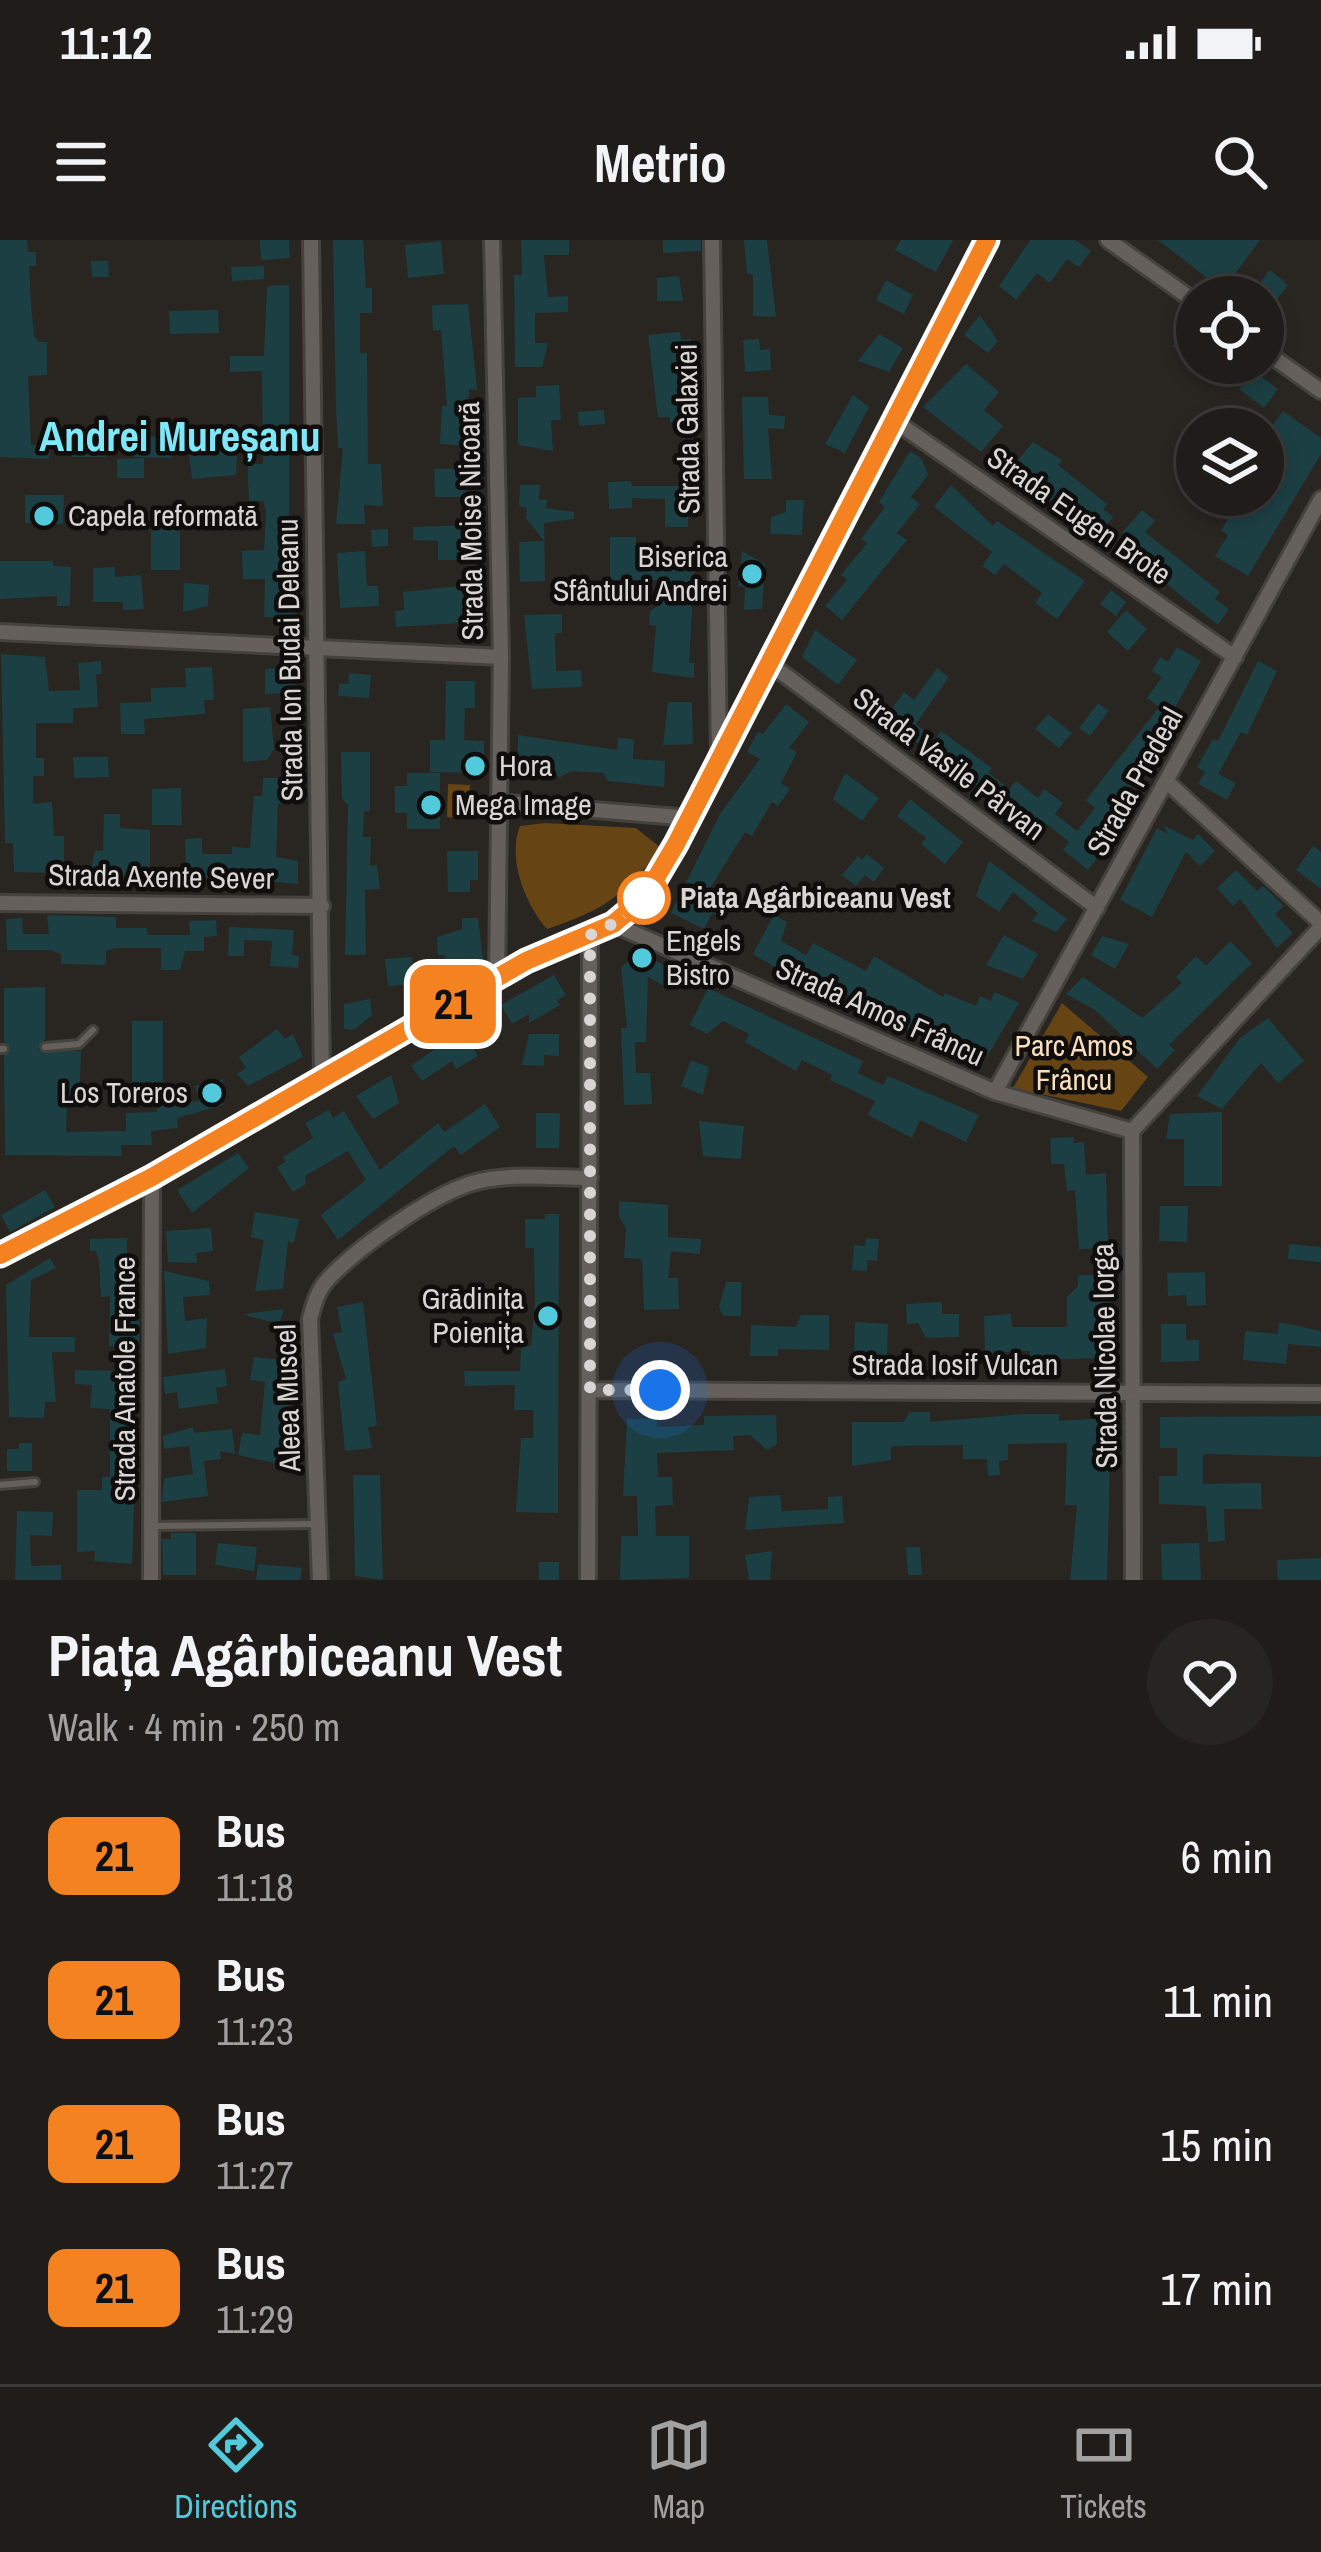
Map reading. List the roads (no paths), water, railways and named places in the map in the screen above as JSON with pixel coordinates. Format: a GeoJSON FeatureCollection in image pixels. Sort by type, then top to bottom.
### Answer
{"type":"FeatureCollection","features":[{"type":"Feature","properties":{"kind":"main road"},"geometry":{"type":"LineString","coordinates":[[0,1255],[152,1177],[549,950],[613,924],[651,888],[987,240]]}},
{"type":"Feature","properties":{"kind":"street","name":"Strada Ion Budai Deleanu"},"geometry":{"type":"LineString","coordinates":[[310,240],[322,1080]]}},
{"type":"Feature","properties":{"kind":"street","name":"Strada Moise Nicoară"},"geometry":{"type":"LineString","coordinates":[[492,240],[501,657],[496,980]]}},
{"type":"Feature","properties":{"kind":"street","name":"Strada Galaxiei"},"geometry":{"type":"LineString","coordinates":[[712,240],[719,761]]}},
{"type":"Feature","properties":{"kind":"street"},"geometry":{"type":"LineString","coordinates":[[1108,240],[1176,288]]}},
{"type":"Feature","properties":{"kind":"street"},"geometry":{"type":"LineString","coordinates":[[1284,365],[1321,391]]}},
{"type":"Feature","properties":{"kind":"street","name":"Strada Eugen Brote"},"geometry":{"type":"LineString","coordinates":[[892,419],[1234,657]]}},
{"type":"Feature","properties":{"kind":"street","name":"Strada Predeal"},"geometry":{"type":"LineString","coordinates":[[995,1092],[1321,499]]}},
{"type":"Feature","properties":{"kind":"street"},"geometry":{"type":"LineString","coordinates":[[0,632],[501,657]]}},
{"type":"Feature","properties":{"kind":"street","name":"Strada Vasile Pârvan"},"geometry":{"type":"LineString","coordinates":[[769,664],[1096,908]]}},
{"type":"Feature","properties":{"kind":"street"},"geometry":{"type":"LineString","coordinates":[[1132,1131],[1321,925],[1166,781]]}},
{"type":"Feature","properties":{"kind":"street"},"geometry":{"type":"LineString","coordinates":[[499,802],[690,818]]}},
{"type":"Feature","properties":{"kind":"street","name":"Strada Axente Sever"},"geometry":{"type":"LineString","coordinates":[[0,903],[322,906]]}},
{"type":"Feature","properties":{"kind":"street","name":"Strada Amos Frâncu"},"geometry":{"type":"LineString","coordinates":[[613,924],[995,1092],[1132,1131]]}},
{"type":"Feature","properties":{"kind":"street"},"geometry":{"type":"LineString","coordinates":[[588,1580],[590,935]]}},
{"type":"Feature","properties":{"kind":"street","name":"Strada Nicolae Iorga"},"geometry":{"type":"LineString","coordinates":[[1132,1131],[1133,1580]]}},
{"type":"Feature","properties":{"kind":"street","name":"Strada Anatole France"},"geometry":{"type":"LineString","coordinates":[[151,1580],[152,1177]]}},
{"type":"Feature","properties":{"kind":"street","name":"Aleea Muscel"},"geometry":{"type":"LineString","coordinates":[[320,1580],[310,1319],[316,1295],[330,1276],[422,1209],[468,1184],[493,1178],[590,1178]]}},
{"type":"Feature","properties":{"kind":"street","name":"Strada Iosif Vulcan"},"geometry":{"type":"LineString","coordinates":[[590,1390],[1321,1394]]}},
{"type":"Feature","properties":{"kind":"lane"},"geometry":{"type":"LineString","coordinates":[[45,1047],[79,1044],[93,1030]]}},
{"type":"Feature","properties":{"kind":"lane"},"geometry":{"type":"LineString","coordinates":[[0,1484],[35,1482]]}},
{"type":"Feature","properties":{"kind":"lane"},"geometry":{"type":"LineString","coordinates":[[153,1526],[320,1524]]}},
{"type":"Feature","properties":{"kind":"place","name":"Capela reformată"},"geometry":{"type":"Point","coordinates":[44,516]}},
{"type":"Feature","properties":{"kind":"place","name":"Biserica Sfântului Andrei"},"geometry":{"type":"Point","coordinates":[752,574]}},
{"type":"Feature","properties":{"kind":"place","name":"Hora"},"geometry":{"type":"Point","coordinates":[475,766]}},
{"type":"Feature","properties":{"kind":"place","name":"Mega Image"},"geometry":{"type":"Point","coordinates":[431,805]}},
{"type":"Feature","properties":{"kind":"place","name":"Piața Agârbiceanu Vest"},"geometry":{"type":"Point","coordinates":[644,898]}},
{"type":"Feature","properties":{"kind":"place","name":"Engels Bistro"},"geometry":{"type":"Point","coordinates":[642,958]}},
{"type":"Feature","properties":{"kind":"place","name":"Los Toreros"},"geometry":{"type":"Point","coordinates":[212,1093]}},
{"type":"Feature","properties":{"kind":"place","name":"Grădinița Poienița"},"geometry":{"type":"Point","coordinates":[548,1316]}},
{"type":"Feature","properties":{"kind":"district","name":"Andrei Mureșanu"},"geometry":{"type":"Point","coordinates":[180,436]}},
{"type":"Feature","properties":{"kind":"park label","name":"Parc Amos Frâncu"},"geometry":{"type":"Point","coordinates":[1074,1063]}}]}
